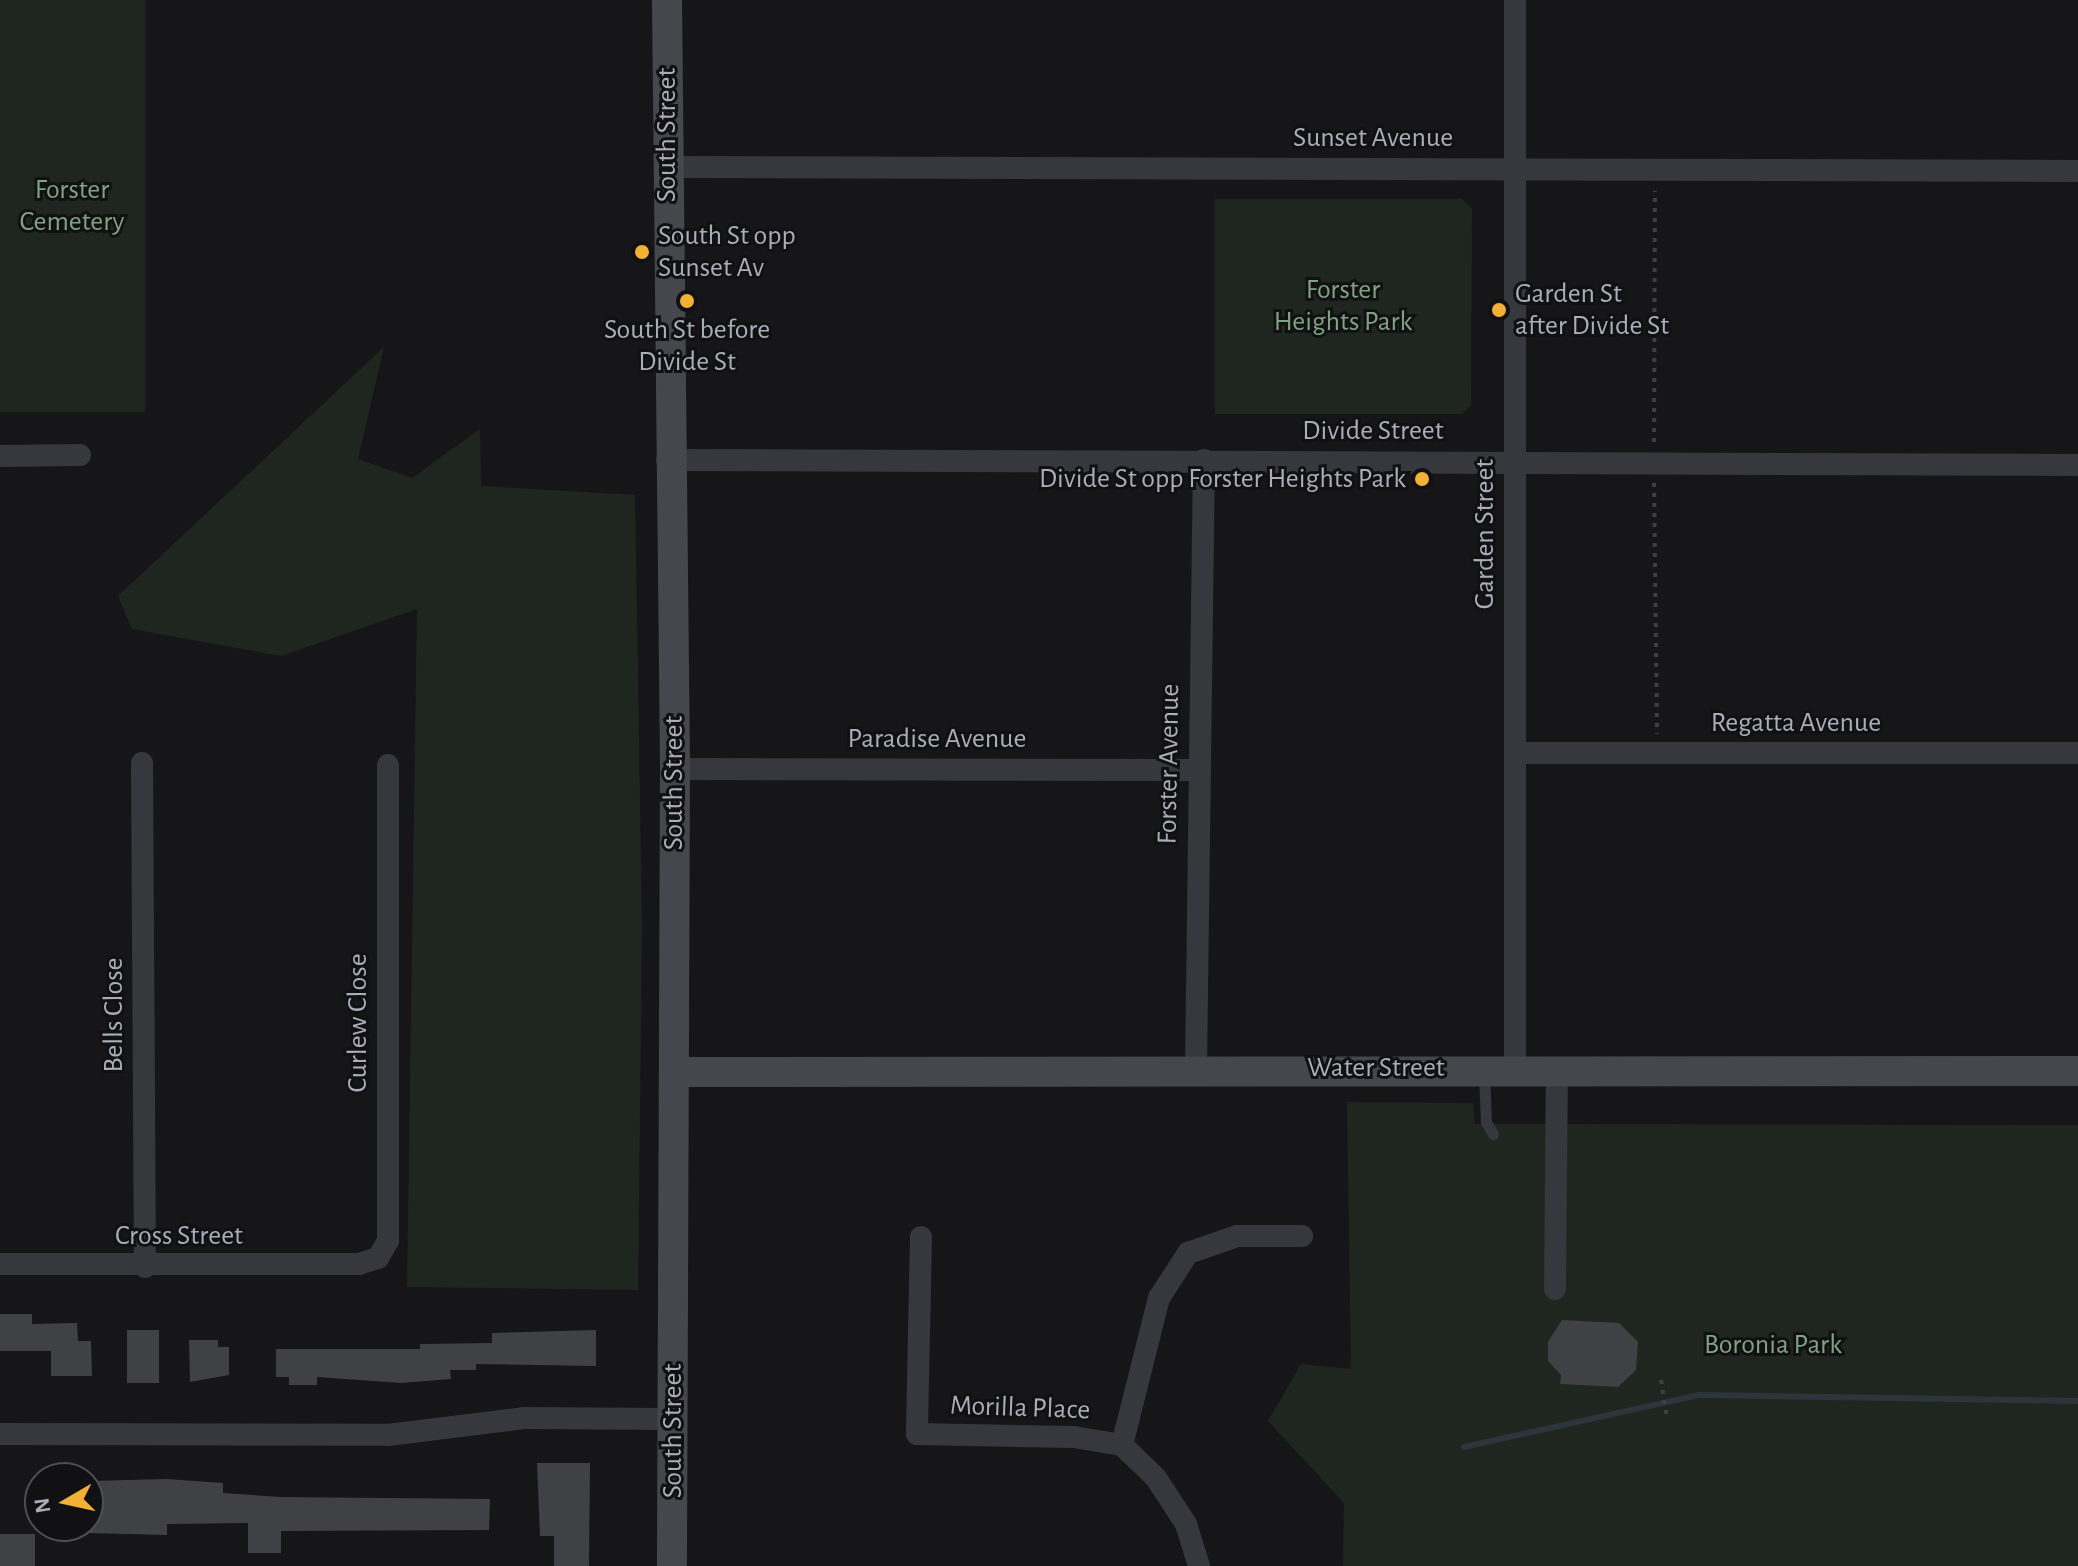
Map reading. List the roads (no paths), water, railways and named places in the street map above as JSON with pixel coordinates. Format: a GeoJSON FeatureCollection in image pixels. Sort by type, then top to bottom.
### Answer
{"type":"FeatureCollection","features":[{"type":"Feature","properties":{"kind":"street","name":"South Street"},"geometry":{"type":"LineString","coordinates":[[667,0],[667,460],[675,769],[672,1566]]}},
{"type":"Feature","properties":{"kind":"street","name":"Garden Street"},"geometry":{"type":"LineString","coordinates":[[1515,0],[1515,1068]]}},
{"type":"Feature","properties":{"kind":"street","name":"Sunset Avenue"},"geometry":{"type":"LineString","coordinates":[[667,167],[2078,171]]}},
{"type":"Feature","properties":{"kind":"street"},"geometry":{"type":"LineString","coordinates":[[0,456],[80,455]]}},
{"type":"Feature","properties":{"kind":"street","name":"Divide Street"},"geometry":{"type":"LineString","coordinates":[[667,460],[2078,465]]}},
{"type":"Feature","properties":{"kind":"street","name":"Forster Avenue"},"geometry":{"type":"LineString","coordinates":[[1196,1068],[1204,460]]}},
{"type":"Feature","properties":{"kind":"street","name":"Regatta Avenue"},"geometry":{"type":"LineString","coordinates":[[1515,753],[2078,753]]}},
{"type":"Feature","properties":{"kind":"street","name":"Bells Close"},"geometry":{"type":"LineString","coordinates":[[142,763],[145,1267]]}},
{"type":"Feature","properties":{"kind":"street","name":"Curlew Close"},"geometry":{"type":"LineString","coordinates":[[359,1264],[378,1258],[388,1241],[388,765]]}},
{"type":"Feature","properties":{"kind":"street","name":"Paradise Avenue"},"geometry":{"type":"LineString","coordinates":[[675,769],[1199,770]]}},
{"type":"Feature","properties":{"kind":"street","name":"Water Street"},"geometry":{"type":"LineString","coordinates":[[674,1072],[1196,1068],[2078,1071]]}},
{"type":"Feature","properties":{"kind":"street"},"geometry":{"type":"LineString","coordinates":[[1555,1289],[1557,1069]]}},
{"type":"Feature","properties":{"kind":"street"},"geometry":{"type":"LineString","coordinates":[[1122,1445],[1159,1298],[1188,1253],[1237,1236],[1302,1236]]}},
{"type":"Feature","properties":{"kind":"street","name":"Morilla Place"},"geometry":{"type":"LineString","coordinates":[[921,1237],[917,1434],[1074,1437],[1122,1445],[1156,1478],[1186,1524],[1199,1566]]}},
{"type":"Feature","properties":{"kind":"street","name":"Cross Street"},"geometry":{"type":"LineString","coordinates":[[0,1264],[145,1267],[359,1264]]}},
{"type":"Feature","properties":{"kind":"street"},"geometry":{"type":"LineString","coordinates":[[0,1434],[388,1435],[524,1418],[673,1419]]}},
{"type":"Feature","properties":{"kind":"lane"},"geometry":{"type":"LineString","coordinates":[[1483,1068],[1486,1122],[1493,1134]]}},
{"type":"Feature","properties":{"kind":"waterway"},"geometry":{"type":"LineString","coordinates":[[1464,1447],[1699,1395],[2078,1401]]}},
{"type":"Feature","properties":{"kind":"place","name":"South St opp Sunset Av"},"geometry":{"type":"Point","coordinates":[642,252]}},
{"type":"Feature","properties":{"kind":"place","name":"South St before Divide St"},"geometry":{"type":"Point","coordinates":[687,301]}},
{"type":"Feature","properties":{"kind":"place","name":"Garden St after Divide St"},"geometry":{"type":"Point","coordinates":[1499,310]}},
{"type":"Feature","properties":{"kind":"place","name":"Divide St opp Forster Heights Park"},"geometry":{"type":"Point","coordinates":[1422,479]}},
{"type":"Feature","properties":{"kind":"park label","name":"Forster Cemetery"},"geometry":{"type":"Point","coordinates":[72,206]}},
{"type":"Feature","properties":{"kind":"park label","name":"Forster Heights Park"},"geometry":{"type":"Point","coordinates":[1343,306]}},
{"type":"Feature","properties":{"kind":"park label","name":"Boronia Park"},"geometry":{"type":"Point","coordinates":[1773,1345]}}]}
